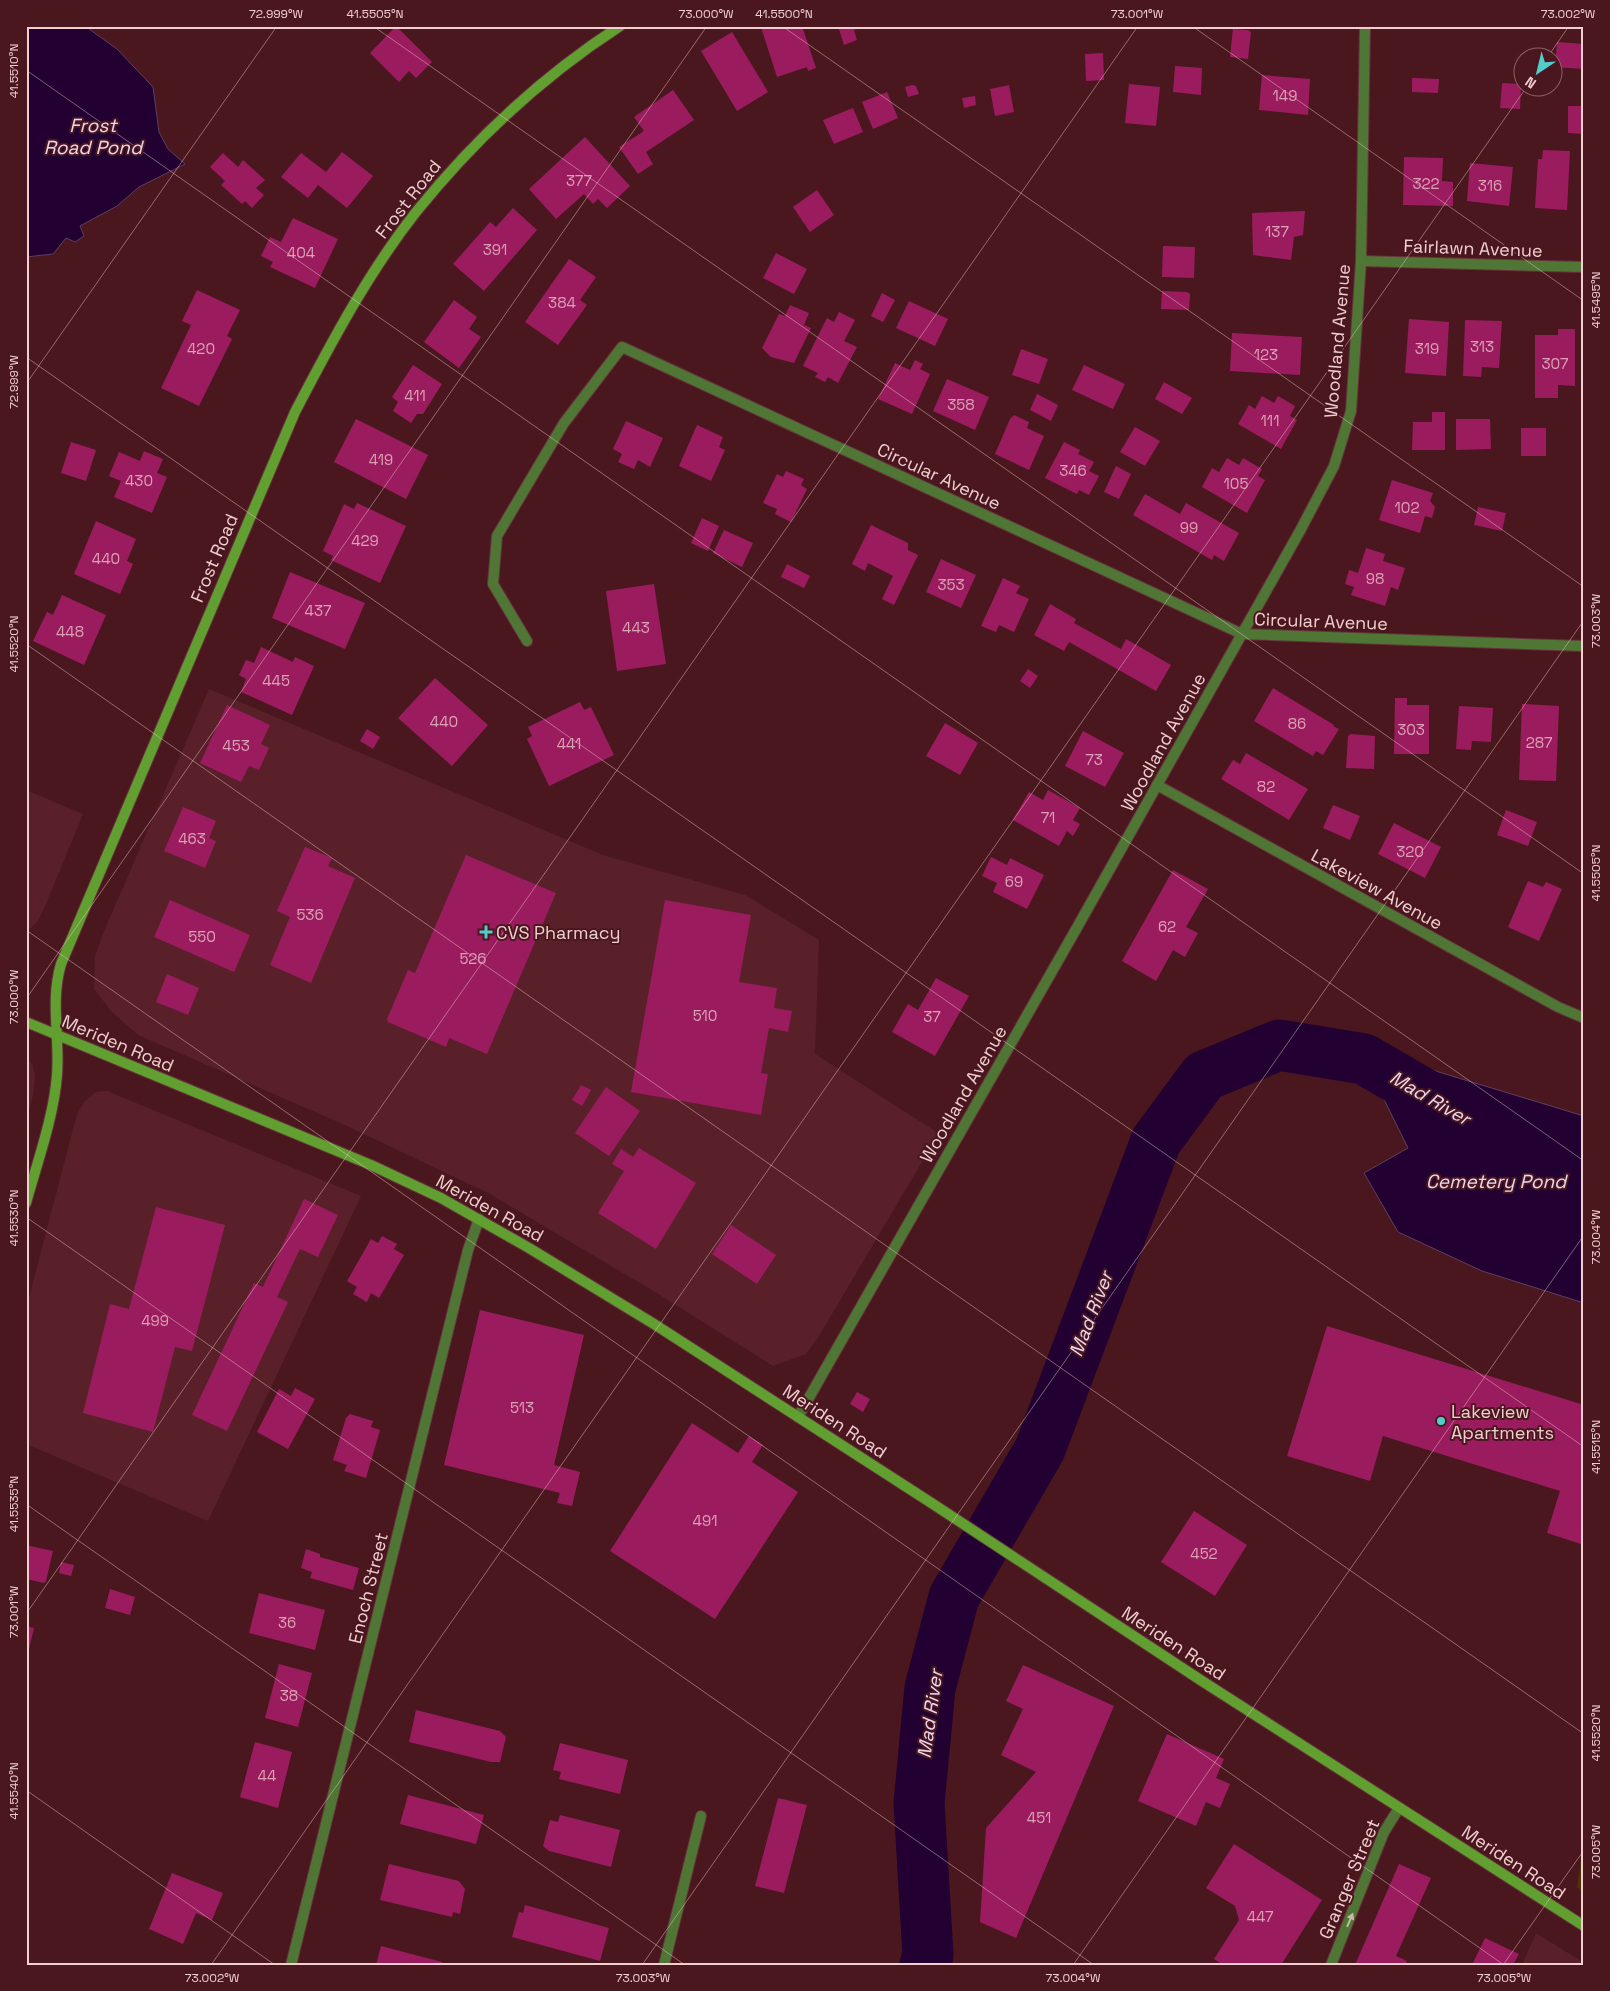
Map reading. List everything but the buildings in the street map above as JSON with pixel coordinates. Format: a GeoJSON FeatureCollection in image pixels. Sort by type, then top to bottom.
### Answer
{"type":"FeatureCollection","features":[{"type":"Feature","properties":{"kind":"main road","name":"Frost Road"},"geometry":{"type":"LineString","coordinates":[[26,1203],[54,1097],[57,1073],[55,992],[61,964],[287,430],[334,337],[382,259],[416,213],[487,132],[591,45],[620,26]]}},
{"type":"Feature","properties":{"kind":"main road","name":"Meriden Road"},"geometry":{"type":"LineString","coordinates":[[26,1022],[371,1165],[441,1198],[479,1219],[598,1290],[798,1417],[1399,1808],[1584,1926]]}},
{"type":"Feature","properties":{"kind":"street","name":"Woodland Avenue"},"geometry":{"type":"LineString","coordinates":[[798,1417],[1157,786],[1301,529],[1334,466],[1351,411],[1361,261],[1364,26]]}},
{"type":"Feature","properties":{"kind":"street","name":"Fairlawn Avenue"},"geometry":{"type":"LineString","coordinates":[[1361,261],[1584,267]]}},
{"type":"Feature","properties":{"kind":"street","name":"Circular Avenue"},"geometry":{"type":"LineString","coordinates":[[527,641],[493,584],[497,536],[564,424],[622,347],[1242,634],[1584,646]]}},
{"type":"Feature","properties":{"kind":"street","name":"Lakeview Avenue"},"geometry":{"type":"LineString","coordinates":[[1157,786],[1549,1002],[1584,1018]]}},
{"type":"Feature","properties":{"kind":"street","name":"Enoch Street"},"geometry":{"type":"LineString","coordinates":[[291,1965],[468,1250],[479,1219]]}},
{"type":"Feature","properties":{"kind":"street","name":"Granger Street"},"geometry":{"type":"LineString","coordinates":[[1331,1965],[1381,1840],[1399,1808]]}},
{"type":"Feature","properties":{"kind":"street"},"geometry":{"type":"LineString","coordinates":[[664,1965],[701,1816]]}},
{"type":"Feature","properties":{"kind":"shaded area"},"geometry":{"type":"Polygon","coordinates":[[[209,689],[603,855],[745,895],[819,940],[815,1054],[935,1131],[938,1135],[819,1336],[806,1354],[773,1366],[655,1292],[490,1194],[345,1125],[138,1035],[112,1012],[94,989],[95,956],[209,689]]]}},
{"type":"Feature","properties":{"kind":"shaded area"},"geometry":{"type":"Polygon","coordinates":[[[26,790],[83,814],[38,921],[26,933],[26,790]]]}},
{"type":"Feature","properties":{"kind":"shaded area"},"geometry":{"type":"Polygon","coordinates":[[[26,1059],[32,1064],[35,1075],[33,1095],[26,1120],[26,1059]]]}},
{"type":"Feature","properties":{"kind":"shaded area"},"geometry":{"type":"Polygon","coordinates":[[[107,1091],[361,1196],[208,1521],[26,1444],[26,1309],[77,1114],[85,1101],[96,1092],[107,1091]]]}},
{"type":"Feature","properties":{"kind":"shaded area"},"geometry":{"type":"Polygon","coordinates":[[[1584,1836],[1584,1895],[1577,1887],[1584,1836]]]}},
{"type":"Feature","properties":{"kind":"shaded area"},"geometry":{"type":"Polygon","coordinates":[[[1536,1933],[1584,1963],[1584,1965],[1522,1965],[1536,1933]]]}},
{"type":"Feature","properties":{"kind":"water","name":"Frost Road Pond"},"geometry":{"type":"Polygon","coordinates":[[[26,26],[85,26],[117,49],[153,87],[159,132],[168,149],[185,164],[139,187],[117,206],[80,226],[84,236],[75,242],[66,238],[53,254],[26,257],[26,26]]]}},
{"type":"Feature","properties":{"kind":"water","name":"Cemetery Pond"},"geometry":{"type":"Polygon","coordinates":[[[1376,1053],[1584,1116],[1584,1303],[1482,1271],[1398,1232],[1364,1173],[1408,1148],[1364,1059],[1376,1053]]]}},
{"type":"Feature","properties":{"kind":"waterway","name":"Mad River"},"geometry":{"type":"LineString","coordinates":[[925,1965],[928,1955],[919,1803],[930,1688],[954,1597],[1040,1449],[1156,1141],[1204,1076],[1279,1045],[1364,1059],[1426,1095]]}},
{"type":"Feature","properties":{"kind":"place","name":"CVS Pharmacy"},"geometry":{"type":"Point","coordinates":[486,932]}},
{"type":"Feature","properties":{"kind":"place","name":"Lakeview Apartments"},"geometry":{"type":"Point","coordinates":[1441,1421]}}]}
